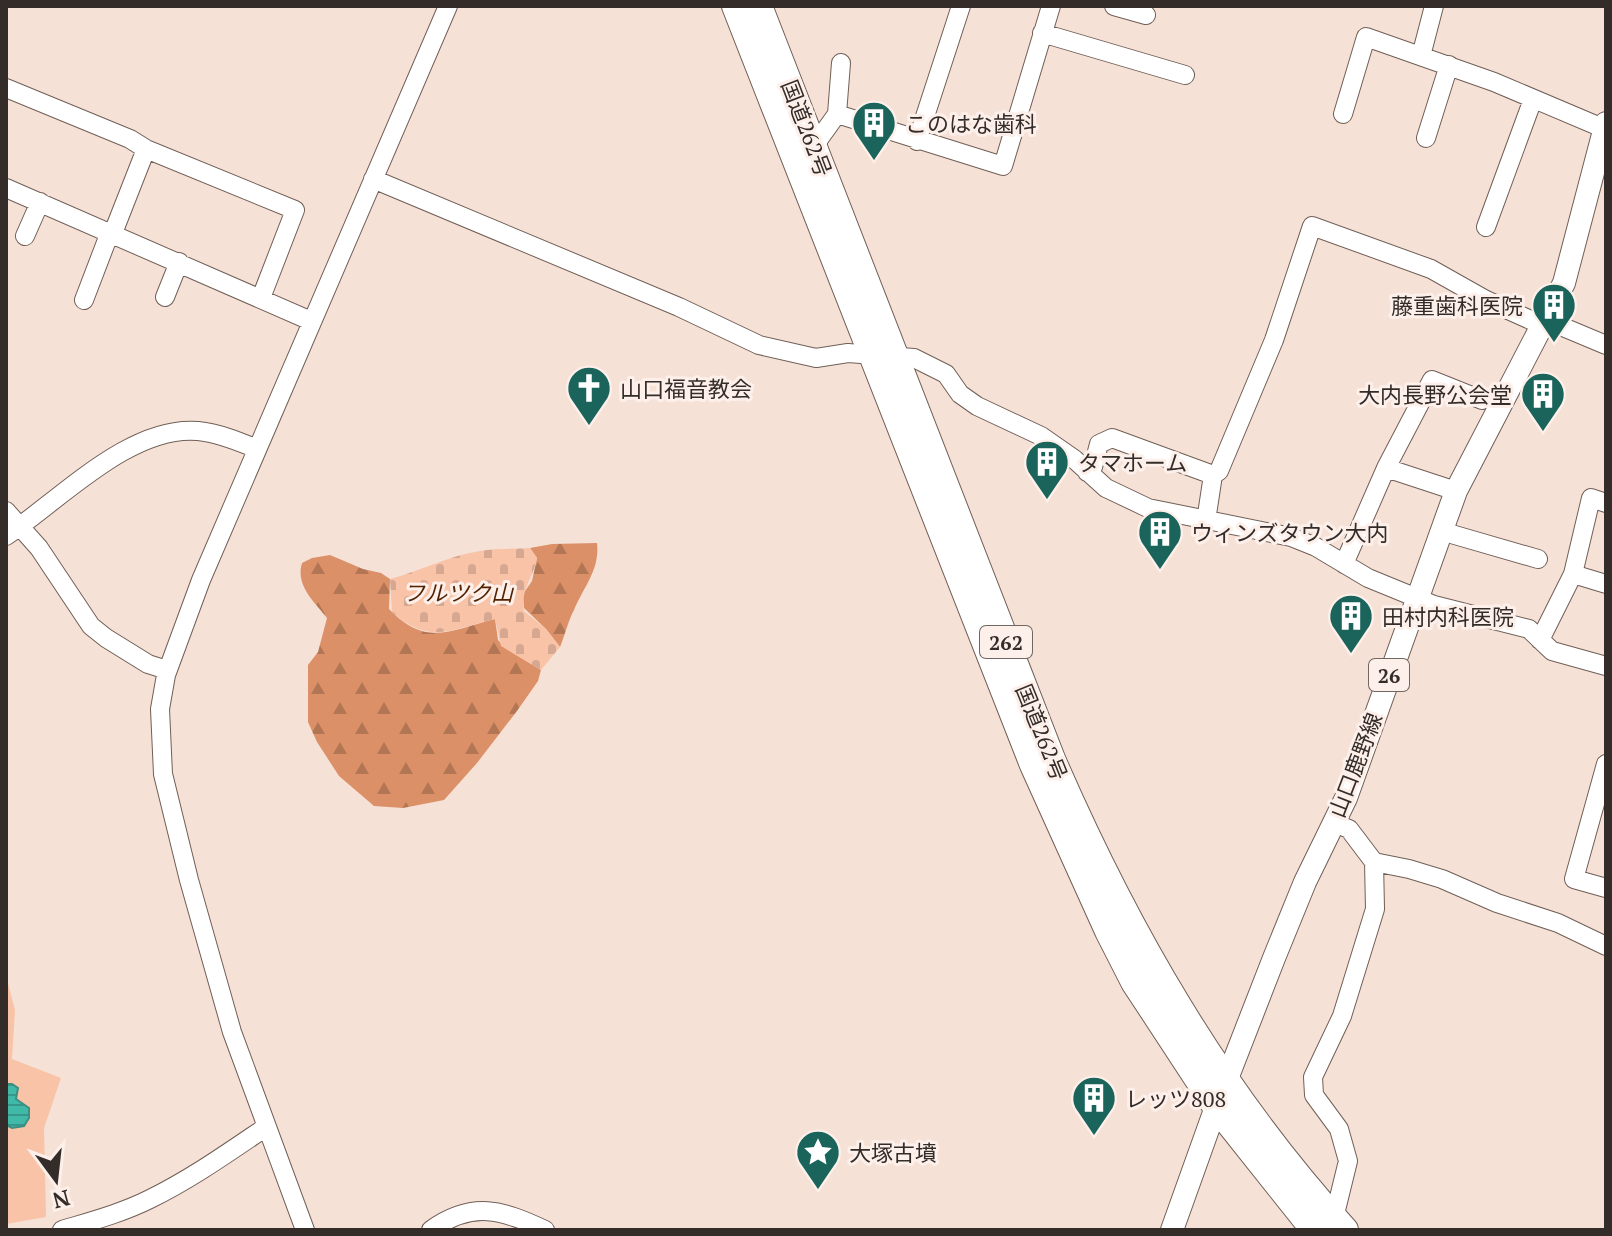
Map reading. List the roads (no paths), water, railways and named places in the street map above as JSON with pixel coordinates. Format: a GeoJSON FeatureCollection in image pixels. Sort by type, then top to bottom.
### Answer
{"type":"FeatureCollection","features":[{"type":"Feature","properties":{"kind":"highway","name":"国道262号"},"geometry":{"type":"LineString","coordinates":[[735,6],[804,151]]}},
{"type":"Feature","properties":{"kind":"highway","name":"国道262号"},"geometry":{"type":"LineString","coordinates":[[759,6],[804,151],[1061,833],[1134,982],[1221,1095],[1331,1226]]}},
{"type":"Feature","properties":{"kind":"main road","name":"山口鹿野線"},"geometry":{"type":"LineString","coordinates":[[1172,1230],[1294,908],[1346,798],[1456,491],[1500,401],[1544,326],[1564,283],[1605,126]]}},
{"type":"Feature","properties":{"kind":"street"},"geometry":{"type":"LineString","coordinates":[[305,1230],[232,1032],[168,799],[160,752],[160,709],[167,670],[201,580],[448,6]]}},
{"type":"Feature","properties":{"kind":"street"},"geometry":{"type":"LineString","coordinates":[[917,141],[961,6]]}},
{"type":"Feature","properties":{"kind":"street"},"geometry":{"type":"LineString","coordinates":[[837,114],[1003,166],[1051,6]]}},
{"type":"Feature","properties":{"kind":"street"},"geometry":{"type":"LineString","coordinates":[[1114,6],[1146,15]]}},
{"type":"Feature","properties":{"kind":"street"},"geometry":{"type":"LineString","coordinates":[[1421,56],[1434,6]]}},
{"type":"Feature","properties":{"kind":"street"},"geometry":{"type":"LineString","coordinates":[[1042,33],[1185,75]]}},
{"type":"Feature","properties":{"kind":"street"},"geometry":{"type":"LineString","coordinates":[[1343,114],[1366,37],[1449,65],[1605,126]]}},
{"type":"Feature","properties":{"kind":"street"},"geometry":{"type":"LineString","coordinates":[[804,151],[837,114],[841,63]]}},
{"type":"Feature","properties":{"kind":"street"},"geometry":{"type":"LineString","coordinates":[[1426,138],[1449,65]]}},
{"type":"Feature","properties":{"kind":"street"},"geometry":{"type":"LineString","coordinates":[[6,88],[295,210],[261,298]]}},
{"type":"Feature","properties":{"kind":"street"},"geometry":{"type":"LineString","coordinates":[[1486,227],[1533,99]]}},
{"type":"Feature","properties":{"kind":"street"},"geometry":{"type":"LineString","coordinates":[[84,300],[146,149]]}},
{"type":"Feature","properties":{"kind":"street"},"geometry":{"type":"LineString","coordinates":[[373,179],[679,307],[759,345],[816,358],[848,353],[914,358],[946,374],[960,394],[977,406],[1041,436],[1074,459],[1106,488],[1148,508],[1291,537],[1316,547],[1368,578],[1434,605],[1529,629],[1552,651],[1606,666]]}},
{"type":"Feature","properties":{"kind":"street"},"geometry":{"type":"LineString","coordinates":[[6,188],[311,321]]}},
{"type":"Feature","properties":{"kind":"street"},"geometry":{"type":"LineString","coordinates":[[25,236],[40,202]]}},
{"type":"Feature","properties":{"kind":"street"},"geometry":{"type":"LineString","coordinates":[[1206,521],[1213,475],[1219,471],[1274,340],[1312,226],[1431,269],[1486,300],[1544,326],[1563,327],[1606,345]]}},
{"type":"Feature","properties":{"kind":"street"},"geometry":{"type":"LineString","coordinates":[[165,297],[179,262]]}},
{"type":"Feature","properties":{"kind":"street"},"geometry":{"type":"LineString","coordinates":[[1344,564],[1386,468],[1432,380],[1482,400]]}},
{"type":"Feature","properties":{"kind":"street"},"geometry":{"type":"LineString","coordinates":[[13,531],[116,455],[143,439],[197,431],[257,449]]}},
{"type":"Feature","properties":{"kind":"street"},"geometry":{"type":"LineString","coordinates":[[1087,472],[1093,467],[1099,444],[1112,438],[1213,475]]}},
{"type":"Feature","properties":{"kind":"street"},"geometry":{"type":"LineString","coordinates":[[1386,468],[1456,491]]}},
{"type":"Feature","properties":{"kind":"street"},"geometry":{"type":"LineString","coordinates":[[1540,640],[1573,574],[1591,498],[1606,503]]}},
{"type":"Feature","properties":{"kind":"street"},"geometry":{"type":"LineString","coordinates":[[6,511],[13,531],[39,548],[91,626],[148,664],[167,670]]}},
{"type":"Feature","properties":{"kind":"street"},"geometry":{"type":"LineString","coordinates":[[1441,531],[1538,559]]}},
{"type":"Feature","properties":{"kind":"street"},"geometry":{"type":"LineString","coordinates":[[1573,574],[1606,584]]}},
{"type":"Feature","properties":{"kind":"street"},"geometry":{"type":"LineString","coordinates":[[1606,764],[1574,879],[1606,888]]}},
{"type":"Feature","properties":{"kind":"street"},"geometry":{"type":"LineString","coordinates":[[1331,1226],[1348,1161],[1339,1129],[1314,1095],[1313,1077],[1342,1016],[1375,909],[1374,862],[1349,829],[1334,823]]}},
{"type":"Feature","properties":{"kind":"street"},"geometry":{"type":"LineString","coordinates":[[1374,862],[1442,879],[1497,903],[1558,923],[1606,946]]}},
{"type":"Feature","properties":{"kind":"street"},"geometry":{"type":"LineString","coordinates":[[62,1230],[116,1214],[150,1199],[207,1167],[266,1127]]}},
{"type":"Feature","properties":{"kind":"street"},"geometry":{"type":"LineString","coordinates":[[431,1230],[463,1213],[490,1210],[545,1230]]}},
{"type":"Feature","properties":{"kind":"water"},"geometry":{"type":"Polygon","coordinates":[[[6,1084],[18,1088],[16,1099],[29,1108],[29,1118],[24,1126],[12,1128],[6,1125],[6,1084]]]}},
{"type":"Feature","properties":{"kind":"place","name":"このはな歯科"},"geometry":{"type":"Point","coordinates":[874,162]}},
{"type":"Feature","properties":{"kind":"place","name":"藤重歯科医院"},"geometry":{"type":"Point","coordinates":[1554,344]}},
{"type":"Feature","properties":{"kind":"place","name":"山口福音教会"},"geometry":{"type":"Point","coordinates":[589,427]}},
{"type":"Feature","properties":{"kind":"place","name":"大内長野公会堂"},"geometry":{"type":"Point","coordinates":[1543,433]}},
{"type":"Feature","properties":{"kind":"place","name":"タマホーム"},"geometry":{"type":"Point","coordinates":[1047,501]}},
{"type":"Feature","properties":{"kind":"place","name":"ウィンズタウン大内"},"geometry":{"type":"Point","coordinates":[1160,571]}},
{"type":"Feature","properties":{"kind":"place","name":"田村内科医院"},"geometry":{"type":"Point","coordinates":[1351,655]}},
{"type":"Feature","properties":{"kind":"place","name":"レッツ808"},"geometry":{"type":"Point","coordinates":[1094,1137]}},
{"type":"Feature","properties":{"kind":"place","name":"大塚古墳"},"geometry":{"type":"Point","coordinates":[818,1191]}},
{"type":"Feature","properties":{"kind":"park label","name":"フルツク山"},"geometry":{"type":"Point","coordinates":[458,592]}}]}
